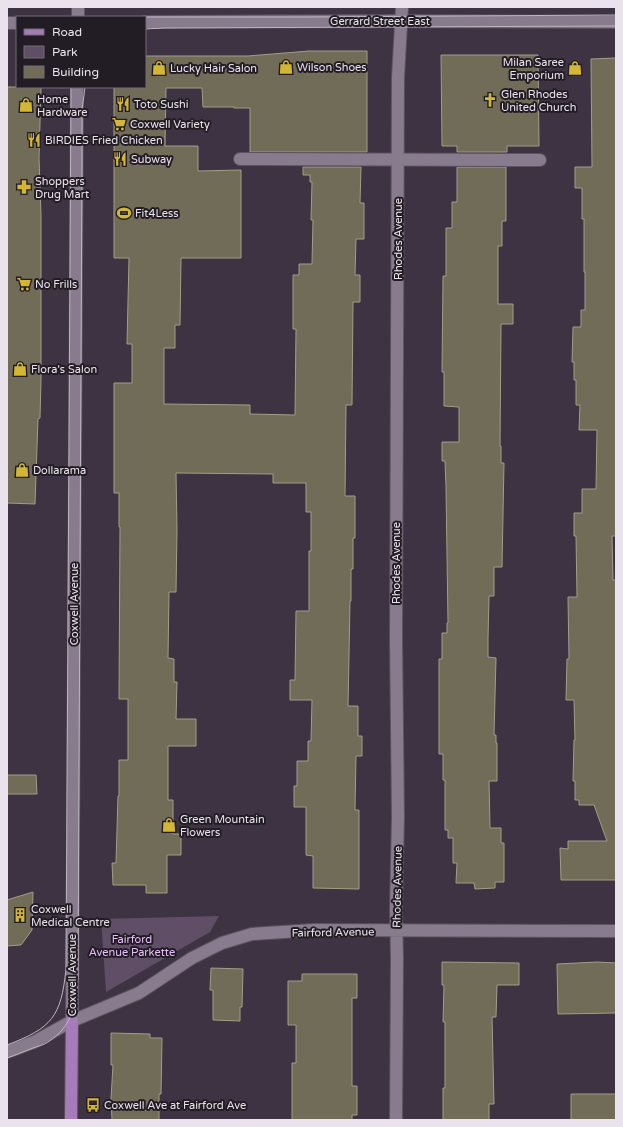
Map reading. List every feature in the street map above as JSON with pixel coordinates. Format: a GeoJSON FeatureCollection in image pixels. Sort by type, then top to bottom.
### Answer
{"type":"FeatureCollection","features":[{"type":"Feature","properties":{"kind":"main road","name":"Coxwell Avenue"},"geometry":{"type":"LineString","coordinates":[[71,1120],[72,1021]]}},
{"type":"Feature","properties":{"kind":"street","name":"Rhodes Avenue"},"geometry":{"type":"LineString","coordinates":[[396,1120],[396,931],[398,816],[396,640],[398,65],[402,7]]}},
{"type":"Feature","properties":{"kind":"street","name":"Gerrard Street East"},"geometry":{"type":"LineString","coordinates":[[146,22],[616,22]]}},
{"type":"Feature","properties":{"kind":"street","name":"Coxwell Avenue"},"geometry":{"type":"LineString","coordinates":[[72,1021],[77,88]]}},
{"type":"Feature","properties":{"kind":"street"},"geometry":{"type":"LineString","coordinates":[[240,159],[540,160]]}},
{"type":"Feature","properties":{"kind":"street","name":"Fairford Avenue"},"geometry":{"type":"LineString","coordinates":[[72,1021],[139,993],[192,958],[222,943],[252,934],[314,930],[616,931]]}},
{"type":"Feature","properties":{"kind":"street"},"geometry":{"type":"LineString","coordinates":[[7,1052],[34,1042],[72,1021]]}},
{"type":"Feature","properties":{"kind":"green space","name":"Fairford Avenue Parkette"},"geometry":{"type":"Polygon","coordinates":[[[219,916],[210,932],[106,992],[101,919],[219,916]]]}},
{"type":"Feature","properties":{"kind":"building"},"geometry":{"type":"Polygon","coordinates":[[[309,51],[367,51],[367,152],[250,152],[250,108],[203,107],[202,88],[166,88],[165,146],[198,146],[198,171],[241,170],[241,258],[181,258],[180,325],[175,325],[175,348],[164,348],[164,404],[250,405],[250,414],[295,415],[296,329],[293,329],[293,275],[299,275],[299,264],[312,264],[312,182],[310,182],[310,175],[303,175],[303,167],[361,167],[360,203],[364,203],[364,239],[356,239],[355,275],[360,275],[360,302],[353,302],[352,405],[346,405],[345,496],[355,496],[355,538],[353,538],[353,569],[351,569],[348,706],[358,706],[358,736],[362,736],[362,756],[356,756],[355,810],[359,810],[359,889],[313,888],[313,856],[306,855],[306,807],[294,807],[294,786],[297,786],[297,761],[308,761],[308,741],[311,741],[312,700],[290,700],[290,680],[295,680],[296,611],[309,611],[309,551],[311,551],[311,512],[306,512],[306,483],[273,483],[273,474],[176,473],[176,592],[169,592],[168,658],[174,659],[174,682],[177,682],[176,719],[196,719],[196,746],[168,746],[168,800],[173,800],[173,834],[181,834],[181,855],[167,855],[167,893],[146,893],[146,885],[113,885],[112,863],[116,863],[119,760],[128,760],[128,699],[119,699],[120,527],[119,493],[114,493],[114,383],[132,383],[132,344],[127,344],[129,258],[114,258],[114,88],[146,88],[146,56],[248,56],[309,51]]]}},
{"type":"Feature","properties":{"kind":"building","name":"Glen Rhodes United Church"},"geometry":{"type":"Polygon","coordinates":[[[441,55],[538,55],[539,146],[507,146],[507,152],[457,152],[457,146],[442,146],[441,55]]]}},
{"type":"Feature","properties":{"kind":"building"},"geometry":{"type":"Polygon","coordinates":[[[616,58],[616,536],[612,536],[613,580],[616,580],[616,880],[561,880],[560,848],[568,849],[568,841],[607,841],[594,805],[579,805],[579,800],[575,800],[575,781],[573,781],[575,740],[574,700],[566,700],[567,659],[569,659],[568,597],[577,597],[574,513],[582,513],[582,489],[596,489],[597,430],[579,430],[580,405],[576,405],[576,380],[574,380],[574,362],[572,362],[573,327],[581,327],[581,310],[585,310],[584,219],[582,219],[582,188],[575,188],[575,167],[592,167],[591,59],[616,58]]]}},
{"type":"Feature","properties":{"kind":"building"},"geometry":{"type":"Polygon","coordinates":[[[7,87],[41,88],[39,158],[41,215],[41,379],[35,504],[7,503],[7,87]]]}},
{"type":"Feature","properties":{"kind":"building"},"geometry":{"type":"Polygon","coordinates":[[[457,167],[506,167],[506,221],[502,221],[502,246],[498,246],[498,304],[513,304],[513,324],[501,324],[500,446],[501,463],[504,463],[502,567],[494,567],[494,596],[489,596],[488,639],[488,657],[496,658],[494,735],[496,735],[497,743],[497,781],[489,781],[490,828],[501,828],[501,843],[504,843],[504,882],[495,882],[495,888],[475,889],[474,883],[456,883],[457,863],[453,863],[453,838],[448,838],[448,830],[445,830],[445,780],[443,780],[443,754],[439,754],[439,659],[442,659],[442,633],[447,633],[448,623],[446,487],[445,461],[442,461],[442,442],[459,442],[459,407],[444,406],[444,372],[442,372],[443,276],[446,276],[446,228],[452,228],[452,202],[457,202],[457,167]]]}},
{"type":"Feature","properties":{"kind":"building"},"geometry":{"type":"Polygon","coordinates":[[[7,775],[36,775],[37,794],[7,794],[7,775]]]}},
{"type":"Feature","properties":{"kind":"building","name":"Coxwell Medical Centre"},"geometry":{"type":"Polygon","coordinates":[[[33,892],[32,930],[21,945],[7,946],[7,900],[33,892]]]}},
{"type":"Feature","properties":{"kind":"building"},"geometry":{"type":"Polygon","coordinates":[[[442,962],[519,963],[519,985],[497,985],[496,1017],[492,1017],[494,1104],[489,1104],[489,1120],[443,1120],[443,1088],[445,1088],[445,1022],[443,1022],[444,985],[442,985],[442,962]]]}},
{"type":"Feature","properties":{"kind":"building"},"geometry":{"type":"Polygon","coordinates":[[[597,962],[616,963],[616,1013],[558,1014],[557,964],[597,962]]]}},
{"type":"Feature","properties":{"kind":"building"},"geometry":{"type":"Polygon","coordinates":[[[211,968],[243,969],[240,1021],[213,1020],[213,990],[210,990],[211,968]]]}},
{"type":"Feature","properties":{"kind":"building"},"geometry":{"type":"Polygon","coordinates":[[[302,974],[357,974],[357,998],[352,998],[352,1086],[357,1086],[357,1115],[352,1115],[352,1120],[292,1120],[292,1063],[296,1063],[296,1025],[288,1025],[288,981],[302,981],[302,974]]]}},
{"type":"Feature","properties":{"kind":"building"},"geometry":{"type":"Polygon","coordinates":[[[111,1033],[150,1034],[150,1038],[162,1038],[159,1120],[112,1120],[111,1098],[113,1065],[111,1065],[111,1033]]]}},
{"type":"Feature","properties":{"kind":"building"},"geometry":{"type":"Polygon","coordinates":[[[571,1094],[616,1094],[616,1120],[571,1120],[571,1094]]]}},
{"type":"Feature","properties":{"kind":"tram line"},"geometry":{"type":"LineString","coordinates":[[146,17],[616,15]]}},
{"type":"Feature","properties":{"kind":"tram line"},"geometry":{"type":"LineString","coordinates":[[146,29],[616,26]]}},
{"type":"Feature","properties":{"kind":"tram line"},"geometry":{"type":"LineString","coordinates":[[7,1045],[34,1033],[52,1019],[61,999],[66,969],[71,88]]}},
{"type":"Feature","properties":{"kind":"tram line"},"geometry":{"type":"LineString","coordinates":[[7,1058],[46,1043],[63,1029],[72,1014],[78,977],[82,110],[85,88]]}},
{"type":"Feature","properties":{"kind":"place","name":"Wilson Shoes"},"geometry":{"type":"Point","coordinates":[286,67]}},
{"type":"Feature","properties":{"kind":"place","name":"Lucky Hair Salon"},"geometry":{"type":"Point","coordinates":[159,68]}},
{"type":"Feature","properties":{"kind":"place","name":"Milan Saree Emporium"},"geometry":{"type":"Point","coordinates":[575,68]}},
{"type":"Feature","properties":{"kind":"place","name":"Glen Rhodes United Church"},"geometry":{"type":"Point","coordinates":[490,100]}},
{"type":"Feature","properties":{"kind":"place","name":"Toto Sushi"},"geometry":{"type":"Point","coordinates":[123,104]}},
{"type":"Feature","properties":{"kind":"place","name":"Home Hardware"},"geometry":{"type":"Point","coordinates":[26,105]}},
{"type":"Feature","properties":{"kind":"place","name":"Coxwell Variety"},"geometry":{"type":"Point","coordinates":[119,124]}},
{"type":"Feature","properties":{"kind":"place","name":"BIRDIES Fried Chicken"},"geometry":{"type":"Point","coordinates":[34,140]}},
{"type":"Feature","properties":{"kind":"place","name":"Subway"},"geometry":{"type":"Point","coordinates":[120,159]}},
{"type":"Feature","properties":{"kind":"place","name":"Shoppers Drug Mart"},"geometry":{"type":"Point","coordinates":[24,187]}},
{"type":"Feature","properties":{"kind":"place","name":"Fit4Less"},"geometry":{"type":"Point","coordinates":[124,213]}},
{"type":"Feature","properties":{"kind":"place","name":"No Frills"},"geometry":{"type":"Point","coordinates":[24,284]}},
{"type":"Feature","properties":{"kind":"place","name":"Flora's Salon"},"geometry":{"type":"Point","coordinates":[20,369]}},
{"type":"Feature","properties":{"kind":"place","name":"Dollarama"},"geometry":{"type":"Point","coordinates":[22,470]}},
{"type":"Feature","properties":{"kind":"place","name":"Green Mountain Flowers"},"geometry":{"type":"Point","coordinates":[169,825]}},
{"type":"Feature","properties":{"kind":"place","name":"Coxwell Medical Centre"},"geometry":{"type":"Point","coordinates":[20,915]}},
{"type":"Feature","properties":{"kind":"place","name":"Coxwell Ave at Fairford Ave"},"geometry":{"type":"Point","coordinates":[93,1105]}}]}
